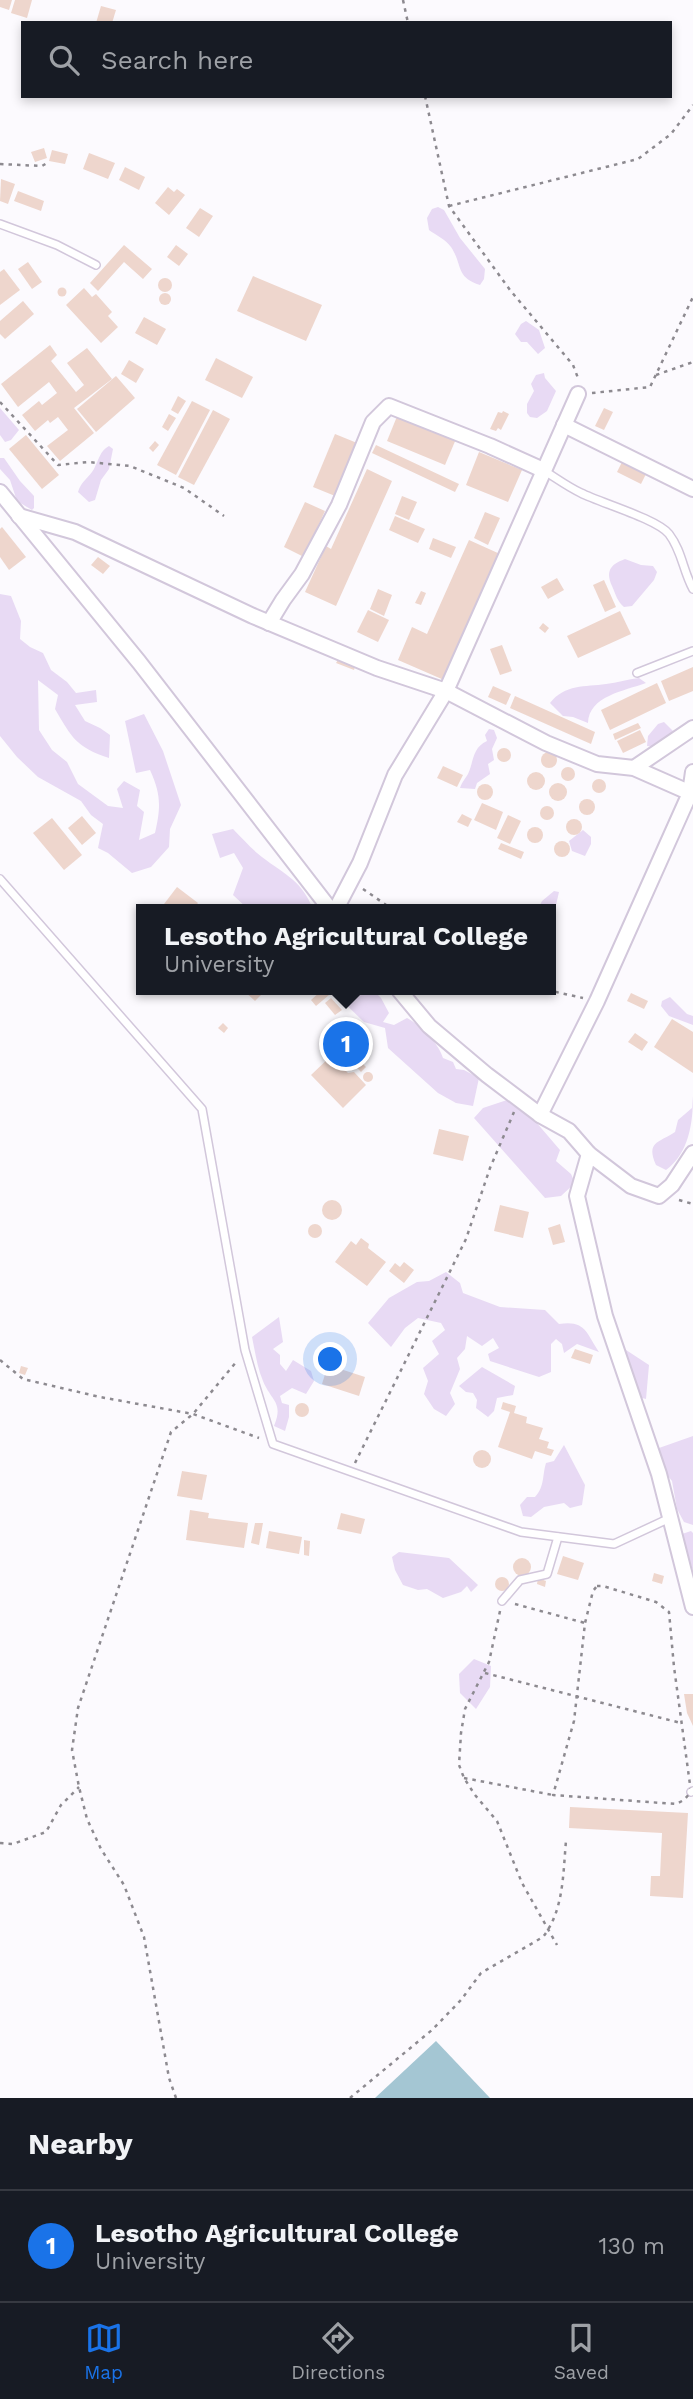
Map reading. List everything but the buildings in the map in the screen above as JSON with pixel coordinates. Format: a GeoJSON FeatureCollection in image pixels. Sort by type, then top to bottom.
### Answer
{"type":"FeatureCollection","features":[{"type":"Feature","properties":{"kind":"street"},"geometry":{"type":"LineString","coordinates":[[339,904],[360,863],[395,775],[446,691],[578,394]]}},
{"type":"Feature","properties":{"kind":"street"},"geometry":{"type":"LineString","coordinates":[[269,623],[302,574],[339,505],[373,422],[389,406],[543,470]]}},
{"type":"Feature","properties":{"kind":"street"},"geometry":{"type":"LineString","coordinates":[[564,425],[693,489]]}},
{"type":"Feature","properties":{"kind":"street"},"geometry":{"type":"LineString","coordinates":[[0,492],[139,662],[326,904]]}},
{"type":"Feature","properties":{"kind":"street"},"geometry":{"type":"LineString","coordinates":[[19,516],[75,532],[269,623],[377,668],[446,691],[546,743],[597,764],[634,768],[691,793]]}},
{"type":"Feature","properties":{"kind":"street"},"geometry":{"type":"LineString","coordinates":[[634,768],[693,728]]}},
{"type":"Feature","properties":{"kind":"street"},"geometry":{"type":"LineString","coordinates":[[540,1115],[597,1001],[691,793],[693,772]]}},
{"type":"Feature","properties":{"kind":"street"},"geometry":{"type":"LineString","coordinates":[[402,995],[429,1026],[519,1100],[569,1131],[589,1154],[631,1186],[659,1196],[672,1185],[693,1153]]}},
{"type":"Feature","properties":{"kind":"street"},"geometry":{"type":"LineString","coordinates":[[589,1154],[577,1196],[605,1316],[659,1474],[693,1607]]}},
{"type":"Feature","properties":{"kind":"lane"},"geometry":{"type":"LineString","coordinates":[[0,224],[57,245],[96,265]]}},
{"type":"Feature","properties":{"kind":"lane"},"geometry":{"type":"LineString","coordinates":[[543,470],[580,493],[639,516],[667,531],[682,554],[687,578],[693,589]]}},
{"type":"Feature","properties":{"kind":"lane"},"geometry":{"type":"LineString","coordinates":[[636,673],[693,651]]}},
{"type":"Feature","properties":{"kind":"lane"},"geometry":{"type":"LineString","coordinates":[[0,879],[202,1109],[245,1350],[273,1444],[521,1532],[614,1544],[670,1518]]}},
{"type":"Feature","properties":{"kind":"lane"},"geometry":{"type":"LineString","coordinates":[[502,1601],[520,1580],[547,1574],[558,1537]]}},
{"type":"Feature","properties":{"kind":"path"},"geometry":{"type":"LineString","coordinates":[[403,0],[408,21]]}},
{"type":"Feature","properties":{"kind":"path"},"geometry":{"type":"LineString","coordinates":[[425,98],[449,206],[510,290],[573,365],[580,383],[578,394],[650,387],[693,297]]}},
{"type":"Feature","properties":{"kind":"path"},"geometry":{"type":"LineString","coordinates":[[449,206],[638,159],[671,134],[693,104]]}},
{"type":"Feature","properties":{"kind":"path"},"geometry":{"type":"LineString","coordinates":[[0,164],[42,166],[47,163]]}},
{"type":"Feature","properties":{"kind":"path"},"geometry":{"type":"LineString","coordinates":[[655,376],[693,362]]}},
{"type":"Feature","properties":{"kind":"path"},"geometry":{"type":"LineString","coordinates":[[0,402],[58,466],[88,462],[130,466],[184,488],[224,516]]}},
{"type":"Feature","properties":{"kind":"path"},"geometry":{"type":"LineString","coordinates":[[351,881],[385,904]]}},
{"type":"Feature","properties":{"kind":"path"},"geometry":{"type":"LineString","coordinates":[[556,992],[597,1001]]}},
{"type":"Feature","properties":{"kind":"path"},"geometry":{"type":"LineString","coordinates":[[351,1472],[466,1239],[490,1168],[519,1100]]}},
{"type":"Feature","properties":{"kind":"path"},"geometry":{"type":"LineString","coordinates":[[176,2098],[169,2078],[144,1937],[135,1908],[87,1819],[72,1750],[78,1708],[167,1441],[171,1432],[193,1414],[245,1350]]}},
{"type":"Feature","properties":{"kind":"path"},"geometry":{"type":"LineString","coordinates":[[0,1360],[23,1378],[100,1397],[193,1414],[273,1444]]}},
{"type":"Feature","properties":{"kind":"path"},"geometry":{"type":"LineString","coordinates":[[464,1778],[553,1795],[676,1804],[684,1800],[692,1791],[681,1723],[669,1612],[664,1606],[597,1586],[593,1591],[586,1623],[574,1721],[553,1795]]}},
{"type":"Feature","properties":{"kind":"path"},"geometry":{"type":"LineString","coordinates":[[557,1945],[522,1882],[497,1821],[464,1778],[459,1765],[465,1709],[489,1662],[502,1601],[586,1623]]}},
{"type":"Feature","properties":{"kind":"path"},"geometry":{"type":"LineString","coordinates":[[484,1672],[681,1723]]}},
{"type":"Feature","properties":{"kind":"path"},"geometry":{"type":"LineString","coordinates":[[0,1843],[13,1844],[46,1832],[61,1805],[79,1787]]}},
{"type":"Feature","properties":{"kind":"path"},"geometry":{"type":"LineString","coordinates":[[351,2098],[432,2030],[461,2000],[481,1973],[543,1937],[557,1910],[566,1841]]}},
{"type":"Feature","properties":{"kind":"shaded area"},"geometry":{"type":"Polygon","coordinates":[[[438,207],[444,210],[460,238],[485,269],[480,285],[463,274],[451,247],[429,230],[427,218],[432,209],[438,207]]]}},
{"type":"Feature","properties":{"kind":"shaded area"},"geometry":{"type":"Polygon","coordinates":[[[526,321],[539,330],[545,348],[538,354],[515,334],[526,321]]]}},
{"type":"Feature","properties":{"kind":"shaded area"},"geometry":{"type":"Polygon","coordinates":[[[544,373],[556,391],[547,411],[537,418],[530,417],[527,404],[534,391],[531,384],[536,375],[544,373]]]}},
{"type":"Feature","properties":{"kind":"shaded area"},"geometry":{"type":"Polygon","coordinates":[[[0,408],[19,430],[11,440],[5,442],[0,435],[0,408]]]}},
{"type":"Feature","properties":{"kind":"shaded area"},"geometry":{"type":"Polygon","coordinates":[[[109,446],[113,449],[109,469],[101,480],[95,500],[89,502],[78,492],[79,488],[109,446]]]}},
{"type":"Feature","properties":{"kind":"shaded area"},"geometry":{"type":"Polygon","coordinates":[[[0,458],[4,458],[34,496],[32,510],[17,501],[10,480],[0,469],[0,458]]]}},
{"type":"Feature","properties":{"kind":"shaded area"},"geometry":{"type":"Polygon","coordinates":[[[625,559],[653,566],[657,572],[654,580],[632,606],[624,607],[616,595],[609,573],[612,566],[625,559]]]}},
{"type":"Feature","properties":{"kind":"shaded area"},"geometry":{"type":"Polygon","coordinates":[[[0,594],[11,596],[21,621],[20,639],[43,653],[51,670],[76,693],[96,690],[97,702],[75,705],[85,721],[110,735],[109,758],[89,750],[76,740],[55,709],[58,695],[38,680],[39,730],[52,750],[67,762],[78,784],[108,806],[123,808],[117,789],[124,781],[140,790],[137,806],[144,812],[139,840],[155,833],[159,801],[150,770],[136,773],[125,721],[144,714],[163,751],[181,805],[170,829],[169,847],[151,867],[132,873],[98,848],[103,824],[91,815],[81,801],[38,777],[0,736],[0,594]]]}},
{"type":"Feature","properties":{"kind":"shaded area"},"geometry":{"type":"Polygon","coordinates":[[[639,678],[646,683],[618,692],[594,706],[588,723],[563,716],[550,703],[569,689],[639,678]]]}},
{"type":"Feature","properties":{"kind":"shaded area"},"geometry":{"type":"Polygon","coordinates":[[[664,722],[676,734],[655,747],[647,746],[648,736],[658,724],[664,722]]]}},
{"type":"Feature","properties":{"kind":"shaded area"},"geometry":{"type":"Polygon","coordinates":[[[489,729],[494,730],[497,738],[492,749],[494,760],[488,764],[490,774],[477,783],[475,789],[460,788],[476,751],[487,741],[485,735],[489,729]]]}},
{"type":"Feature","properties":{"kind":"shaded area"},"geometry":{"type":"Polygon","coordinates":[[[233,829],[257,853],[290,877],[311,904],[243,904],[233,895],[243,868],[234,853],[220,858],[212,834],[233,829]]]}},
{"type":"Feature","properties":{"kind":"shaded area"},"geometry":{"type":"Polygon","coordinates":[[[583,830],[591,837],[591,844],[585,856],[572,851],[569,841],[583,830]]]}},
{"type":"Feature","properties":{"kind":"shaded area"},"geometry":{"type":"Polygon","coordinates":[[[554,891],[559,892],[556,905],[540,904],[554,891]]]}},
{"type":"Feature","properties":{"kind":"shaded area"},"geometry":{"type":"Polygon","coordinates":[[[336,995],[378,995],[389,1013],[383,1022],[394,1025],[407,1018],[418,1025],[433,1040],[443,1058],[453,1062],[456,1069],[479,1078],[473,1106],[456,1103],[438,1093],[388,1048],[385,1028],[364,1022],[336,995]]]}},
{"type":"Feature","properties":{"kind":"shaded area"},"geometry":{"type":"Polygon","coordinates":[[[670,997],[687,1014],[693,1016],[693,1025],[669,1016],[661,1006],[662,1001],[670,997]]]}},
{"type":"Feature","properties":{"kind":"shaded area"},"geometry":{"type":"Polygon","coordinates":[[[525,1094],[530,1115],[560,1150],[556,1161],[571,1174],[575,1183],[561,1196],[545,1198],[474,1118],[483,1108],[525,1094]]]}},
{"type":"Feature","properties":{"kind":"shaded area"},"geometry":{"type":"Polygon","coordinates":[[[693,1096],[692,1117],[685,1146],[666,1170],[656,1165],[653,1147],[675,1132],[678,1120],[692,1108],[693,1096]]]}},
{"type":"Feature","properties":{"kind":"shaded area"},"geometry":{"type":"Polygon","coordinates":[[[446,1272],[460,1283],[463,1293],[500,1307],[545,1310],[559,1324],[580,1326],[599,1352],[577,1344],[564,1353],[562,1344],[556,1339],[551,1344],[551,1372],[539,1377],[490,1361],[488,1354],[499,1348],[493,1338],[482,1346],[467,1336],[465,1349],[457,1358],[460,1369],[450,1393],[455,1404],[446,1416],[434,1409],[424,1394],[428,1381],[423,1368],[439,1354],[432,1341],[445,1330],[441,1323],[418,1318],[405,1328],[391,1347],[368,1323],[389,1298],[417,1282],[429,1281],[446,1272]]]}},
{"type":"Feature","properties":{"kind":"shaded area"},"geometry":{"type":"Polygon","coordinates":[[[279,1317],[283,1342],[273,1349],[280,1355],[280,1364],[286,1371],[293,1360],[311,1371],[314,1381],[306,1394],[292,1388],[280,1396],[282,1403],[289,1405],[285,1431],[274,1426],[277,1406],[261,1376],[252,1337],[279,1317]]]}},
{"type":"Feature","properties":{"kind":"shaded area"},"geometry":{"type":"Polygon","coordinates":[[[626,1350],[649,1365],[646,1399],[638,1397],[623,1354],[626,1350]]]}},
{"type":"Feature","properties":{"kind":"shaded area"},"geometry":{"type":"Polygon","coordinates":[[[482,1367],[515,1386],[513,1395],[497,1398],[494,1411],[488,1417],[476,1408],[477,1400],[473,1393],[466,1392],[459,1386],[482,1367]]]}},
{"type":"Feature","properties":{"kind":"shaded area"},"geometry":{"type":"Polygon","coordinates":[[[693,1436],[693,1525],[684,1522],[677,1509],[672,1481],[661,1467],[659,1448],[693,1436]]]}},
{"type":"Feature","properties":{"kind":"shaded area"},"geometry":{"type":"Polygon","coordinates":[[[564,1445],[585,1485],[582,1505],[570,1508],[564,1503],[544,1507],[531,1517],[523,1516],[520,1505],[527,1497],[535,1497],[538,1493],[546,1463],[554,1461],[564,1445]]]}},
{"type":"Feature","properties":{"kind":"shaded area"},"geometry":{"type":"Polygon","coordinates":[[[691,1531],[693,1533],[693,1571],[682,1534],[691,1531]]]}},
{"type":"Feature","properties":{"kind":"shaded area"},"geometry":{"type":"Polygon","coordinates":[[[399,1552],[449,1558],[478,1585],[471,1592],[467,1586],[461,1592],[443,1598],[427,1589],[418,1590],[403,1585],[392,1557],[399,1552]]]}},
{"type":"Feature","properties":{"kind":"shaded area"},"geometry":{"type":"Polygon","coordinates":[[[474,1659],[491,1666],[490,1687],[476,1709],[460,1693],[459,1674],[474,1659]]]}},
{"type":"Feature","properties":{"kind":"water"},"geometry":{"type":"Polygon","coordinates":[[[436,2041],[490,2098],[375,2098],[436,2041]]]}},
{"type":"Feature","properties":{"kind":"place","name":"Lesotho Agricultural College"},"geometry":{"type":"Point","coordinates":[346,1044]}}]}
